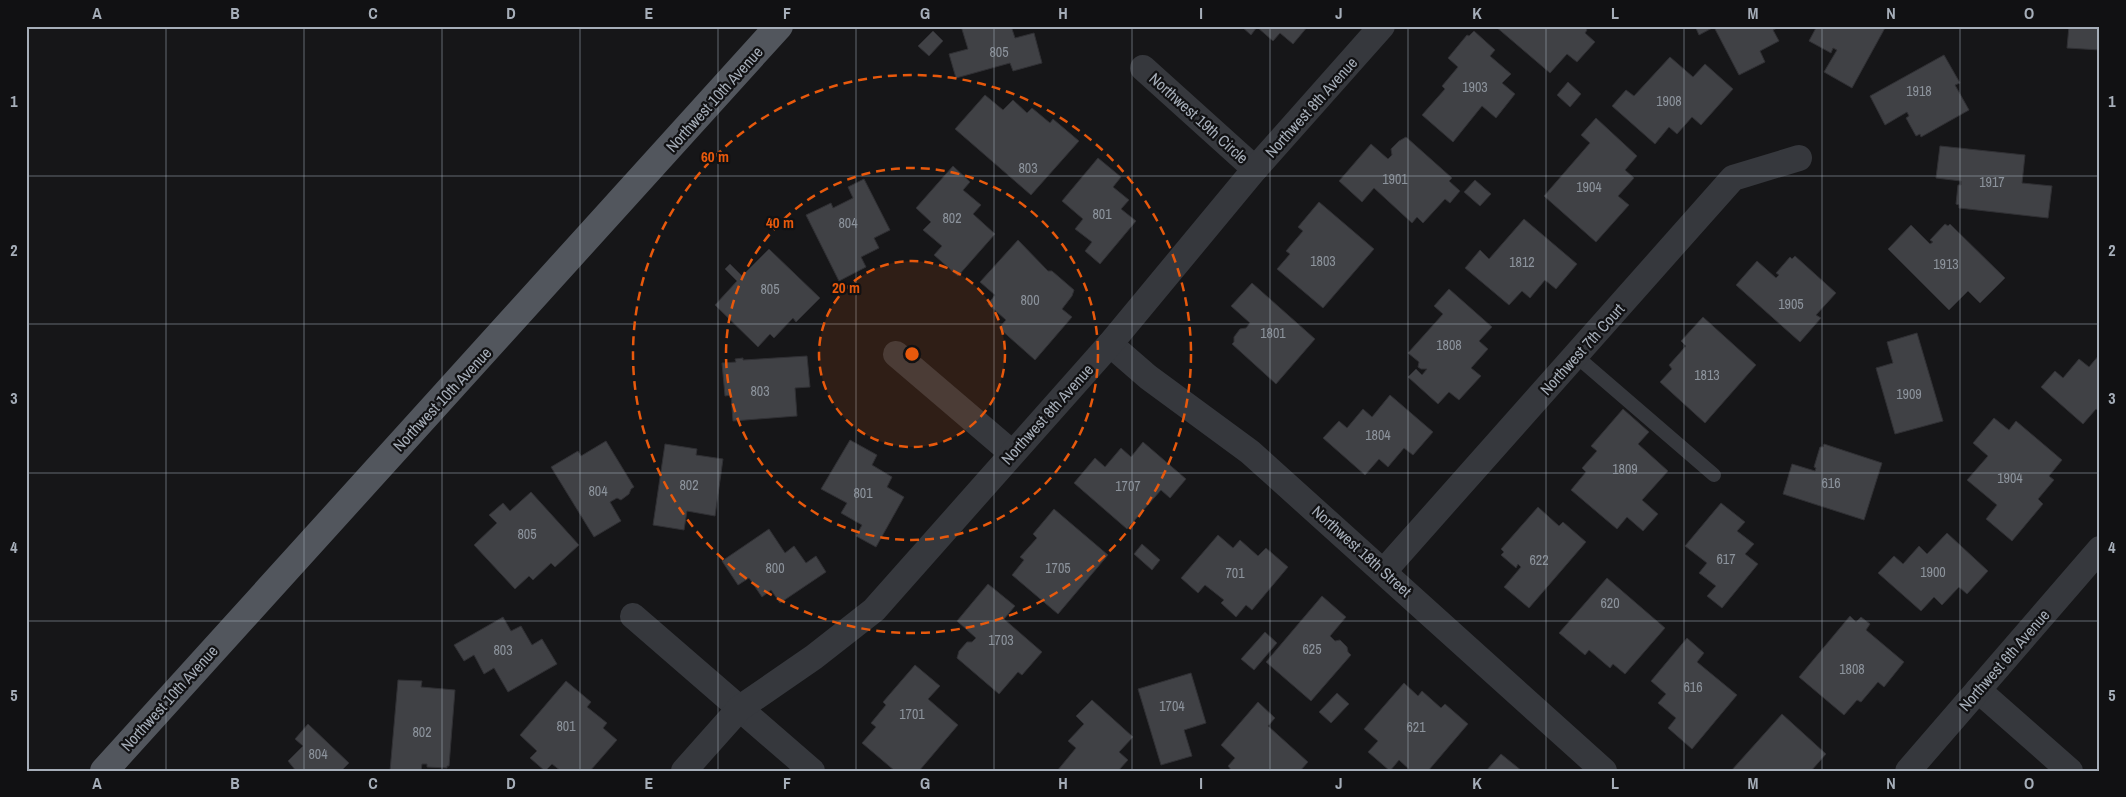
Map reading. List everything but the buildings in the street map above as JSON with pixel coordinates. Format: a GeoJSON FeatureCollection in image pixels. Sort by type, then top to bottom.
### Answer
{"type":"FeatureCollection","features":[{"type":"Feature","properties":{"kind":"main road","name":"Northwest 10th Avenue"},"geometry":{"type":"LineString","coordinates":[[104,771],[779,26]]}},
{"type":"Feature","properties":{"kind":"street","name":"Northwest 8th Avenue"},"geometry":{"type":"LineString","coordinates":[[684,771],[740,708],[814,657],[874,610],[1110,344],[1256,169],[1382,26]]}},
{"type":"Feature","properties":{"kind":"street","name":"Northwest 19th Circle"},"geometry":{"type":"LineString","coordinates":[[1143,68],[1256,169]]}},
{"type":"Feature","properties":{"kind":"street","name":"Northwest 7th Court"},"geometry":{"type":"LineString","coordinates":[[1384,571],[1734,178],[1799,158]]}},
{"type":"Feature","properties":{"kind":"street","name":"Northwest 18th Street"},"geometry":{"type":"LineString","coordinates":[[1110,344],[1148,377],[1250,452],[1604,771]]}},
{"type":"Feature","properties":{"kind":"street"},"geometry":{"type":"LineString","coordinates":[[896,354],[1012,453]]}},
{"type":"Feature","properties":{"kind":"street","name":"Northwest 6th Avenue"},"geometry":{"type":"LineString","coordinates":[[1908,771],[2100,549]]}},
{"type":"Feature","properties":{"kind":"street"},"geometry":{"type":"LineString","coordinates":[[633,616],[812,771]]}},
{"type":"Feature","properties":{"kind":"street"},"geometry":{"type":"LineString","coordinates":[[1978,690],[2070,771]]}},
{"type":"Feature","properties":{"kind":"lane"},"geometry":{"type":"LineString","coordinates":[[1576,356],[1714,475]]}}]}
